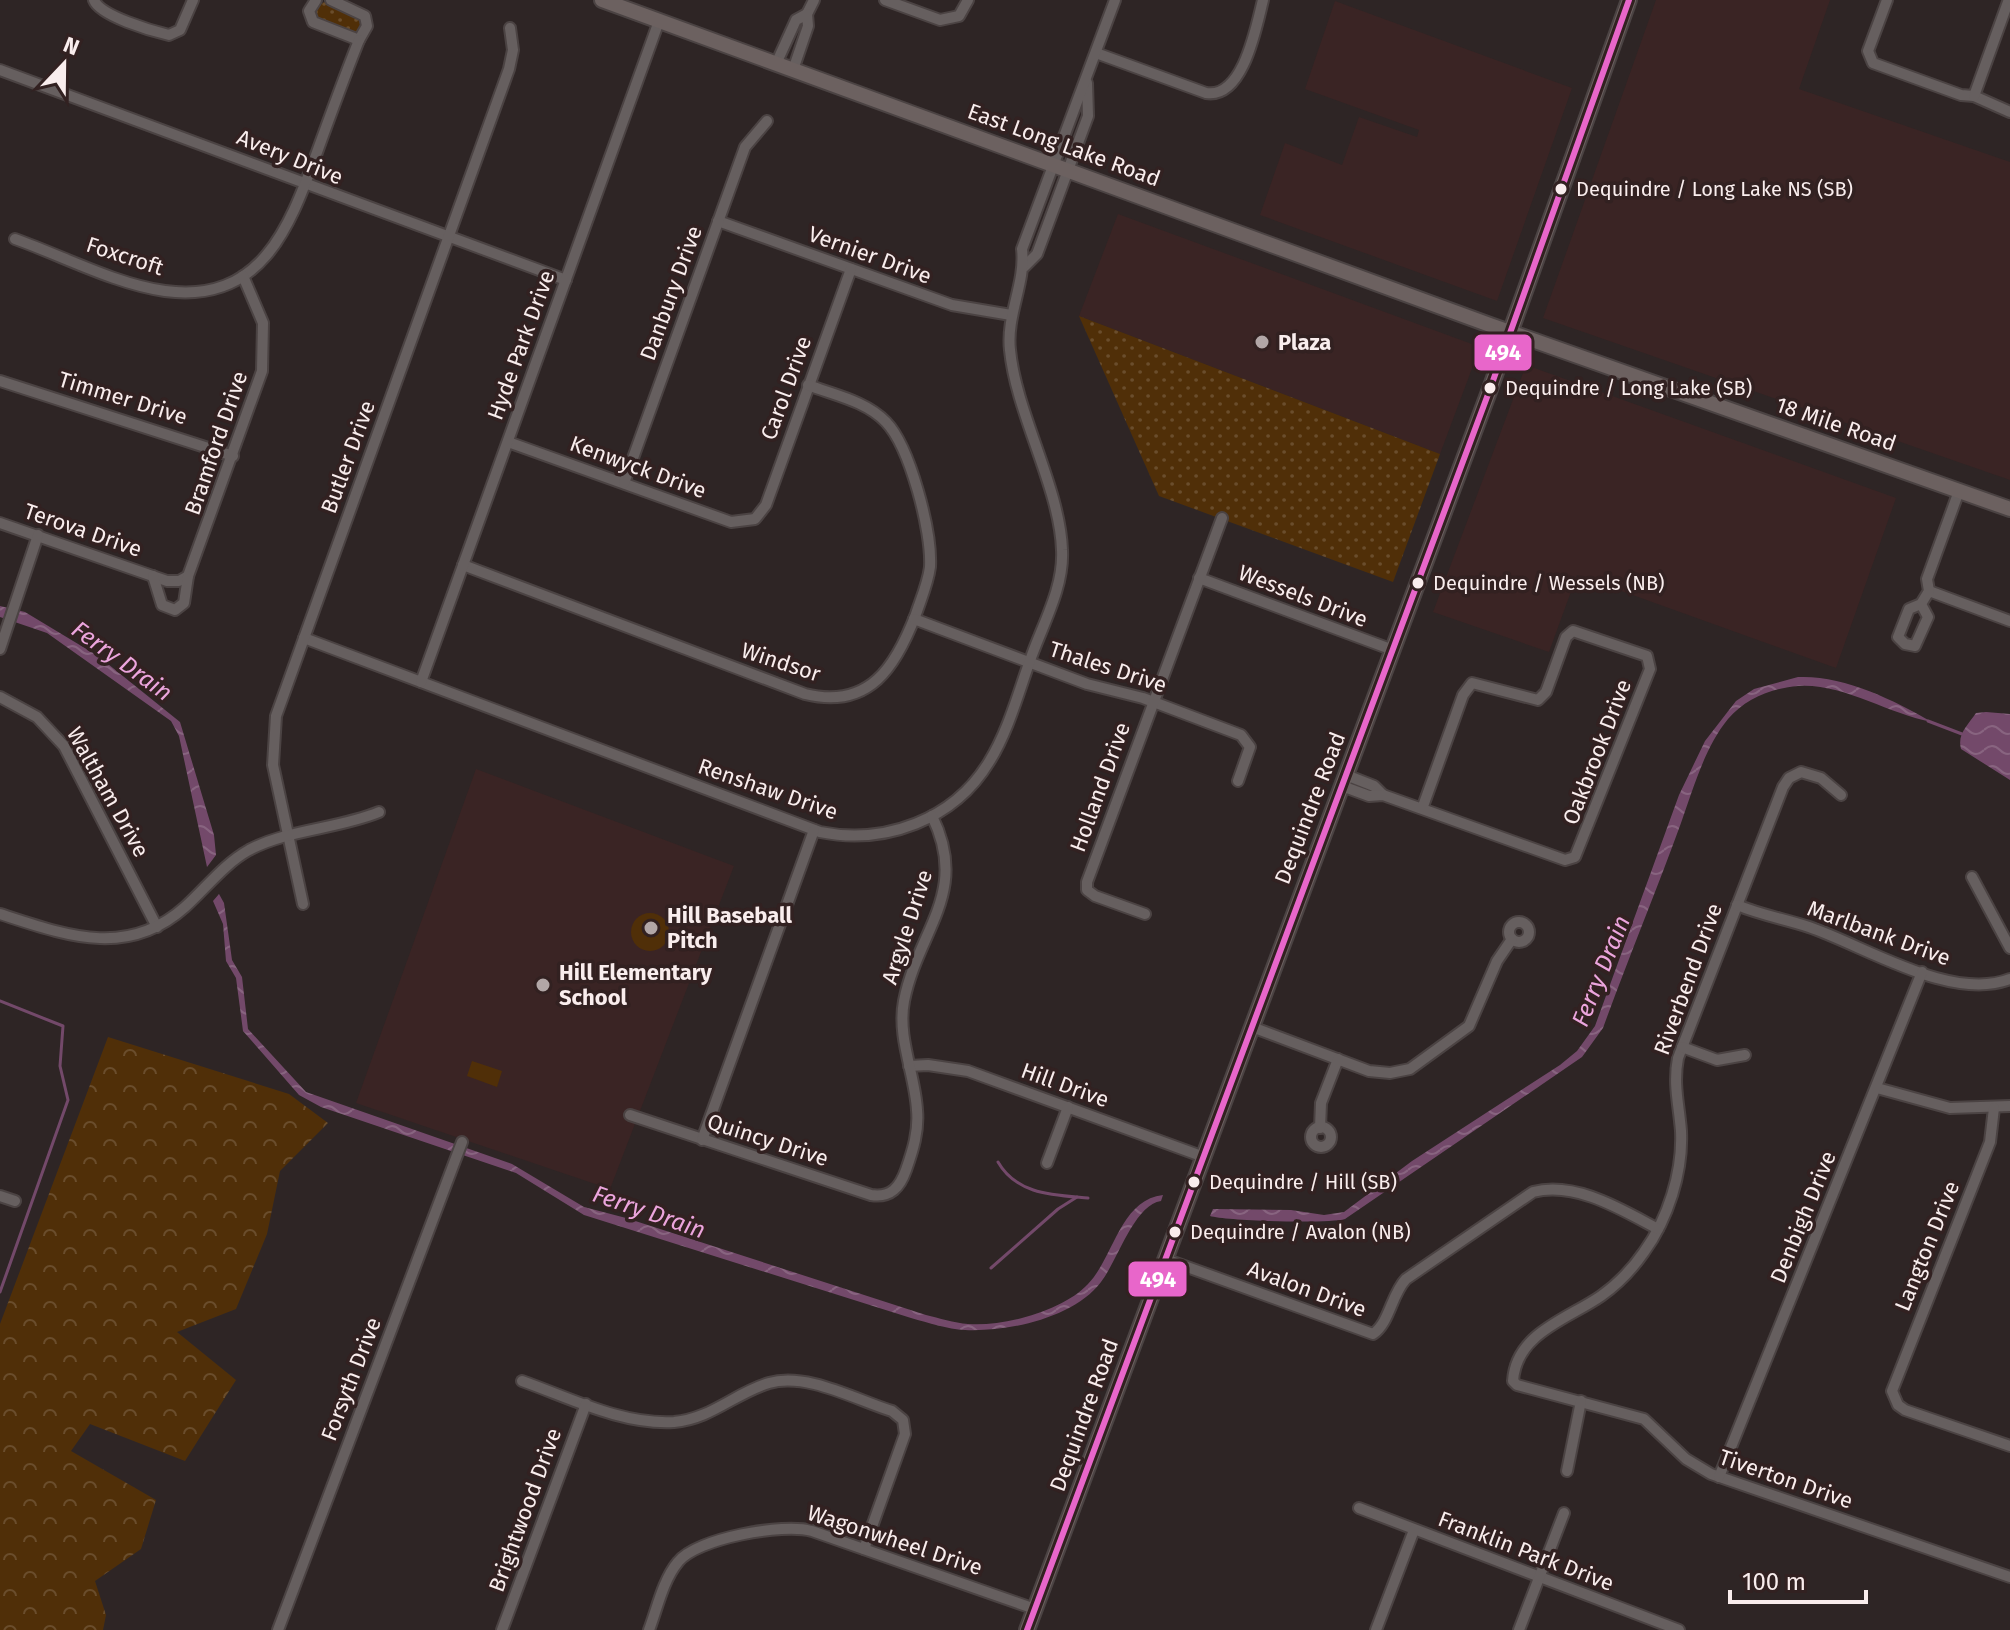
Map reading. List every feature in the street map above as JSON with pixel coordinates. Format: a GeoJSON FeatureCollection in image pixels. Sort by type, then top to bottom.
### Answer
{"type":"FeatureCollection","features":[{"type":"Feature","properties":{"kind":"main road","name":"East Long Lake Road"},"geometry":{"type":"LineString","coordinates":[[602,0],[1511,332]]}},
{"type":"Feature","properties":{"kind":"main road","name":"Dequindre Road"},"geometry":{"type":"LineString","coordinates":[[1027,1630],[1511,332],[1629,0]]}},
{"type":"Feature","properties":{"kind":"main road","name":"18 Mile Road"},"geometry":{"type":"LineString","coordinates":[[1511,332],[2010,509]]}},
{"type":"Feature","properties":{"kind":"street"},"geometry":{"type":"LineString","coordinates":[[94,0],[102,11],[169,35],[180,30],[193,0]]}},
{"type":"Feature","properties":{"kind":"street"},"geometry":{"type":"LineString","coordinates":[[316,0],[309,11],[313,22],[359,40],[367,26],[365,16],[331,0]]}},
{"type":"Feature","properties":{"kind":"street"},"geometry":{"type":"LineString","coordinates":[[793,70],[808,26],[807,14],[814,0]]}},
{"type":"Feature","properties":{"kind":"street"},"geometry":{"type":"LineString","coordinates":[[885,0],[944,21],[959,16],[968,0]]}},
{"type":"Feature","properties":{"kind":"street","name":"Renshaw Drive"},"geometry":{"type":"LineString","coordinates":[[304,638],[814,830],[872,835],[911,826],[932,816],[965,791],[988,764],[1059,582],[1062,548],[1012,364],[1011,315],[1024,267],[1022,249],[1077,99],[1087,83],[1115,0]]}},
{"type":"Feature","properties":{"kind":"street"},"geometry":{"type":"LineString","coordinates":[[1096,53],[1206,93],[1221,93],[1235,83],[1263,0]]}},
{"type":"Feature","properties":{"kind":"street"},"geometry":{"type":"LineString","coordinates":[[1887,0],[1868,51],[1873,63],[1961,95],[1974,96],[2010,112]]}},
{"type":"Feature","properties":{"kind":"street"},"geometry":{"type":"LineString","coordinates":[[1974,96],[2007,1]]}},
{"type":"Feature","properties":{"kind":"street"},"geometry":{"type":"LineString","coordinates":[[776,64],[796,20],[807,14]]}},
{"type":"Feature","properties":{"kind":"street","name":"Hyde Park Drive"},"geometry":{"type":"LineString","coordinates":[[421,682],[659,21]]}},
{"type":"Feature","properties":{"kind":"street","name":"Butler Drive"},"geometry":{"type":"LineString","coordinates":[[303,904],[273,765],[272,738],[280,705],[509,69],[513,50],[510,28]]}},
{"type":"Feature","properties":{"kind":"street","name":"Foxcroft"},"geometry":{"type":"LineString","coordinates":[[15,239],[155,289],[200,291],[243,276],[266,258],[281,239],[305,186],[359,40]]}},
{"type":"Feature","properties":{"kind":"street","name":"Avery Drive"},"geometry":{"type":"LineString","coordinates":[[0,70],[214,148],[305,186],[566,280]]}},
{"type":"Feature","properties":{"kind":"street","name":"Renshaw Drive"},"geometry":{"type":"LineString","coordinates":[[1024,267],[1037,254],[1088,116],[1087,83]]}},
{"type":"Feature","properties":{"kind":"street","name":"Danbury Drive"},"geometry":{"type":"LineString","coordinates":[[624,483],[745,147],[767,121]]}},
{"type":"Feature","properties":{"kind":"street","name":"Vernier Drive"},"geometry":{"type":"LineString","coordinates":[[718,221],[952,305],[1011,315]]}},
{"type":"Feature","properties":{"kind":"street","name":"Carol Drive"},"geometry":{"type":"LineString","coordinates":[[755,519],[766,505],[851,269]]}},
{"type":"Feature","properties":{"kind":"street","name":"Bramford Drive"},"geometry":{"type":"LineString","coordinates":[[175,610],[184,603],[188,576],[260,381],[265,349],[261,316],[243,276]]}},
{"type":"Feature","properties":{"kind":"street","name":"Timmer Drive"},"geometry":{"type":"LineString","coordinates":[[0,381],[233,456]]}},
{"type":"Feature","properties":{"kind":"street","name":"Windsor"},"geometry":{"type":"LineString","coordinates":[[463,565],[813,696],[852,693],[877,680],[901,652],[914,619],[929,574],[929,548],[902,446],[876,413],[808,385]]}},
{"type":"Feature","properties":{"kind":"street","name":"Kenwyck Drive"},"geometry":{"type":"LineString","coordinates":[[508,442],[731,522],[755,519]]}},
{"type":"Feature","properties":{"kind":"street"},"geometry":{"type":"LineString","coordinates":[[1921,604],[1929,591],[1927,579],[1959,491]]}},
{"type":"Feature","properties":{"kind":"street","name":"Holland Drive"},"geometry":{"type":"LineString","coordinates":[[1145,914],[1095,896],[1087,890],[1088,877],[1222,518]]}},
{"type":"Feature","properties":{"kind":"street","name":"Terova Drive"},"geometry":{"type":"LineString","coordinates":[[0,523],[173,582],[188,576]]}},
{"type":"Feature","properties":{"kind":"street"},"geometry":{"type":"LineString","coordinates":[[0,649],[38,535]]}},
{"type":"Feature","properties":{"kind":"street","name":"Terova Drive"},"geometry":{"type":"LineString","coordinates":[[153,576],[162,605],[175,610]]}},
{"type":"Feature","properties":{"kind":"street","name":"Wessels Drive"},"geometry":{"type":"LineString","coordinates":[[1199,578],[1393,650]]}},
{"type":"Feature","properties":{"kind":"street"},"geometry":{"type":"LineString","coordinates":[[1929,591],[2010,621]]}},
{"type":"Feature","properties":{"kind":"street","name":"Thales Drive"},"geometry":{"type":"LineString","coordinates":[[914,619],[1094,686],[1153,702],[1246,737],[1250,747],[1238,781]]}},
{"type":"Feature","properties":{"kind":"street","name":"Oakbrook Drive"},"geometry":{"type":"LineString","coordinates":[[1573,631],[1644,653],[1649,659],[1650,669],[1575,857],[1565,860],[1422,809],[1463,695],[1472,683],[1538,700],[1546,692],[1566,637],[1573,631]]}},
{"type":"Feature","properties":{"kind":"street","name":"Waltham Drive"},"geometry":{"type":"LineString","coordinates":[[0,697],[37,717],[64,746],[157,927]]}},
{"type":"Feature","properties":{"kind":"street","name":"Riverbend Drive"},"geometry":{"type":"LineString","coordinates":[[1517,1385],[1514,1371],[1530,1342],[1614,1285],[1639,1259],[1658,1229],[1671,1197],[1678,1164],[1681,1133],[1674,1082],[1682,1047],[1789,778],[1801,772],[1809,774],[1841,795]]}},
{"type":"Feature","properties":{"kind":"street"},"geometry":{"type":"LineString","coordinates":[[1344,780],[1369,796],[1383,795],[1422,809]]}},
{"type":"Feature","properties":{"kind":"street"},"geometry":{"type":"LineString","coordinates":[[0,914],[69,936],[94,940],[124,939],[157,927],[241,855],[288,838],[353,823],[379,812]]}},
{"type":"Feature","properties":{"kind":"street","name":"Argyle Drive"},"geometry":{"type":"LineString","coordinates":[[894,1190],[906,1170],[918,1124],[902,1024],[904,1001],[947,876],[946,849],[932,816]]}},
{"type":"Feature","properties":{"kind":"street"},"geometry":{"type":"LineString","coordinates":[[702,1140],[814,830]]}},
{"type":"Feature","properties":{"kind":"street"},"geometry":{"type":"LineString","coordinates":[[1972,877],[2010,948]]}},
{"type":"Feature","properties":{"kind":"street","name":"Marlbank Drive"},"geometry":{"type":"LineString","coordinates":[[1737,905],[1809,927],[1922,972],[1972,985],[2010,979]]}},
{"type":"Feature","properties":{"kind":"street"},"geometry":{"type":"LineString","coordinates":[[1252,1027],[1369,1071],[1390,1073],[1410,1069],[1469,1026],[1497,961],[1512,939]]}},
{"type":"Feature","properties":{"kind":"street","name":"Denbigh Drive"},"geometry":{"type":"LineString","coordinates":[[1719,1477],[1922,972]]}},
{"type":"Feature","properties":{"kind":"street"},"geometry":{"type":"LineString","coordinates":[[1682,1047],[1717,1060],[1745,1055]]}},
{"type":"Feature","properties":{"kind":"street"},"geometry":{"type":"LineString","coordinates":[[1320,1128],[1321,1103],[1338,1059]]}},
{"type":"Feature","properties":{"kind":"street","name":"Hill Drive"},"geometry":{"type":"LineString","coordinates":[[909,1066],[928,1065],[968,1071],[1204,1157]]}},
{"type":"Feature","properties":{"kind":"street"},"geometry":{"type":"LineString","coordinates":[[1877,1088],[1933,1105],[2010,1106]]}},
{"type":"Feature","properties":{"kind":"street"},"geometry":{"type":"LineString","coordinates":[[1047,1163],[1068,1107]]}},
{"type":"Feature","properties":{"kind":"street","name":"Langton Drive"},"geometry":{"type":"LineString","coordinates":[[1994,1108],[1990,1142],[1893,1385],[1894,1398],[1905,1410],[2010,1446]]}},
{"type":"Feature","properties":{"kind":"street","name":"Quincy Drive"},"geometry":{"type":"LineString","coordinates":[[630,1115],[871,1195],[886,1195],[894,1190]]}},
{"type":"Feature","properties":{"kind":"street","name":"Forsyth Drive"},"geometry":{"type":"LineString","coordinates":[[278,1630],[461,1143]]}},
{"type":"Feature","properties":{"kind":"street","name":"Avalon Drive"},"geometry":{"type":"LineString","coordinates":[[1165,1259],[1373,1334],[1382,1326],[1393,1296],[1406,1279],[1533,1192],[1558,1189],[1576,1193],[1658,1229]]}},
{"type":"Feature","properties":{"kind":"street"},"geometry":{"type":"LineString","coordinates":[[0,1196],[15,1201]]}},
{"type":"Feature","properties":{"kind":"street"},"geometry":{"type":"LineString","coordinates":[[522,1381],[637,1420],[684,1421],[720,1409],[769,1383],[791,1381],[892,1411],[903,1420],[905,1434],[864,1549]]}},
{"type":"Feature","properties":{"kind":"street","name":"Tiverton Drive"},"geometry":{"type":"LineString","coordinates":[[1517,1385],[1644,1419],[1694,1465],[1719,1477],[2010,1577]]}},
{"type":"Feature","properties":{"kind":"street"},"geometry":{"type":"LineString","coordinates":[[1567,1471],[1581,1401]]}},
{"type":"Feature","properties":{"kind":"street","name":"Brightwood Drive"},"geometry":{"type":"LineString","coordinates":[[502,1630],[586,1404]]}},
{"type":"Feature","properties":{"kind":"street","name":"Franklin Park Drive"},"geometry":{"type":"LineString","coordinates":[[1359,1508],[1678,1630]]}},
{"type":"Feature","properties":{"kind":"street"},"geometry":{"type":"LineString","coordinates":[[1519,1630],[1564,1513]]}},
{"type":"Feature","properties":{"kind":"street","name":"Wagonwheel Drive"},"geometry":{"type":"LineString","coordinates":[[649,1630],[673,1568],[699,1546],[791,1527],[864,1549],[1035,1609]]}},
{"type":"Feature","properties":{"kind":"street"},"geometry":{"type":"LineString","coordinates":[[1376,1630],[1414,1530]]}},
{"type":"Feature","properties":{"kind":"shaded area"},"geometry":{"type":"Polygon","coordinates":[[[1656,0],[1830,0],[1799,89],[2010,162],[2010,480],[1543,318],[1656,0]]]}},
{"type":"Feature","properties":{"kind":"shaded area"},"geometry":{"type":"Polygon","coordinates":[[[1335,1],[1572,88],[1497,301],[1260,215],[1285,143],[1342,165],[1359,117],[1417,137],[1419,130],[1305,89],[1335,1]]]}},
{"type":"Feature","properties":{"kind":"shaded area"},"geometry":{"type":"Polygon","coordinates":[[[1118,214],[1480,347],[1440,454],[1079,316],[1118,214]]]}},
{"type":"Feature","properties":{"kind":"shaded area"},"geometry":{"type":"Polygon","coordinates":[[[1526,365],[1896,498],[1836,668],[1577,575],[1549,652],[1433,612],[1526,365]]]}},
{"type":"Feature","properties":{"kind":"shaded area","name":"Hill Elementary School"},"geometry":{"type":"Polygon","coordinates":[[[476,769],[734,866],[610,1189],[356,1103],[476,769]]]}},
{"type":"Feature","properties":{"kind":"green space"},"geometry":{"type":"Polygon","coordinates":[[[324,2],[361,17],[360,30],[353,33],[315,18],[314,10],[324,2]]]}},
{"type":"Feature","properties":{"kind":"green space"},"geometry":{"type":"Polygon","coordinates":[[[1079,316],[1440,454],[1393,582],[1159,496],[1079,316]]]}},
{"type":"Feature","properties":{"kind":"green space","name":"Hill Baseball Pitch"},"geometry":{"type":"Polygon","coordinates":[[[650,913],[663,919],[669,932],[663,945],[650,951],[637,945],[631,932],[637,919],[650,913]]]}},
{"type":"Feature","properties":{"kind":"green space"},"geometry":{"type":"Polygon","coordinates":[[[108,1037],[289,1094],[328,1123],[280,1171],[267,1234],[236,1309],[177,1332],[236,1380],[185,1461],[90,1424],[71,1451],[156,1500],[141,1549],[95,1581],[106,1615],[103,1630],[0,1630],[0,1324],[108,1037]]]}},
{"type":"Feature","properties":{"kind":"green space"},"geometry":{"type":"Polygon","coordinates":[[[472,1061],[502,1071],[497,1087],[467,1076],[472,1061]]]}},
{"type":"Feature","properties":{"kind":"water","name":"Ferry Drain"},"geometry":{"type":"Polygon","coordinates":[[[0,606],[25,612],[98,656],[180,722],[214,835],[216,855],[207,867],[179,736],[171,721],[47,633],[0,617],[0,606]]]}},
{"type":"Feature","properties":{"kind":"water","name":"Ferry Drain"},"geometry":{"type":"Polygon","coordinates":[[[1798,677],[1850,684],[1884,697],[1932,722],[1815,686],[1778,689],[1742,706],[1728,719],[1706,755],[1603,1028],[1582,1057],[1345,1219],[1278,1221],[1210,1216],[1213,1209],[1291,1210],[1324,1215],[1344,1212],[1412,1161],[1577,1051],[1595,1026],[1679,795],[1705,741],[1736,701],[1754,689],[1798,677]]]}},
{"type":"Feature","properties":{"kind":"water"},"geometry":{"type":"Polygon","coordinates":[[[1976,713],[2010,714],[2010,780],[1961,749],[1962,734],[1967,726],[1976,713]]]}},
{"type":"Feature","properties":{"kind":"water","name":"Ferry Drain"},"geometry":{"type":"Polygon","coordinates":[[[219,894],[224,903],[232,960],[242,977],[248,1029],[306,1092],[512,1164],[584,1207],[926,1315],[957,1323],[982,1324],[1032,1315],[1077,1294],[1097,1273],[1127,1218],[1148,1199],[1163,1195],[1161,1201],[1143,1212],[1101,1282],[1089,1294],[1057,1314],[1020,1325],[982,1330],[952,1328],[911,1318],[584,1215],[516,1173],[321,1107],[299,1095],[243,1031],[236,978],[226,961],[223,924],[213,901],[219,894]]]}},
{"type":"Feature","properties":{"kind":"waterway"},"geometry":{"type":"LineString","coordinates":[[1928,721],[1962,734]]}},
{"type":"Feature","properties":{"kind":"waterway"},"geometry":{"type":"LineString","coordinates":[[0,1001],[63,1026],[60,1066],[68,1100],[0,1292]]}},
{"type":"Feature","properties":{"kind":"waterway"},"geometry":{"type":"LineString","coordinates":[[998,1162],[1006,1173],[1026,1187],[1050,1194],[1088,1198]]}},
{"type":"Feature","properties":{"kind":"waterway"},"geometry":{"type":"LineString","coordinates":[[991,1268],[1058,1209],[1077,1197]]}},
{"type":"Feature","properties":{"kind":"transit line","name":"494"},"geometry":{"type":"LineString","coordinates":[[1027,1630],[1490,389],[1629,0]]}},
{"type":"Feature","properties":{"kind":"place","name":"Dequindre / Long Lake NS (SB)"},"geometry":{"type":"Point","coordinates":[1561,189]}},
{"type":"Feature","properties":{"kind":"place","name":"Plaza"},"geometry":{"type":"Point","coordinates":[1262,342]}},
{"type":"Feature","properties":{"kind":"place","name":"Dequindre / Long Lake (SB)"},"geometry":{"type":"Point","coordinates":[1490,388]}},
{"type":"Feature","properties":{"kind":"place","name":"Dequindre / Wessels (NB)"},"geometry":{"type":"Point","coordinates":[1418,583]}},
{"type":"Feature","properties":{"kind":"place","name":"Hill Baseball Pitch"},"geometry":{"type":"Point","coordinates":[651,928]}},
{"type":"Feature","properties":{"kind":"place","name":"Hill Elementary School"},"geometry":{"type":"Point","coordinates":[543,985]}},
{"type":"Feature","properties":{"kind":"place","name":"Dequindre / Hill (SB)"},"geometry":{"type":"Point","coordinates":[1194,1182]}},
{"type":"Feature","properties":{"kind":"place","name":"Dequindre / Avalon (NB)"},"geometry":{"type":"Point","coordinates":[1175,1232]}}]}
